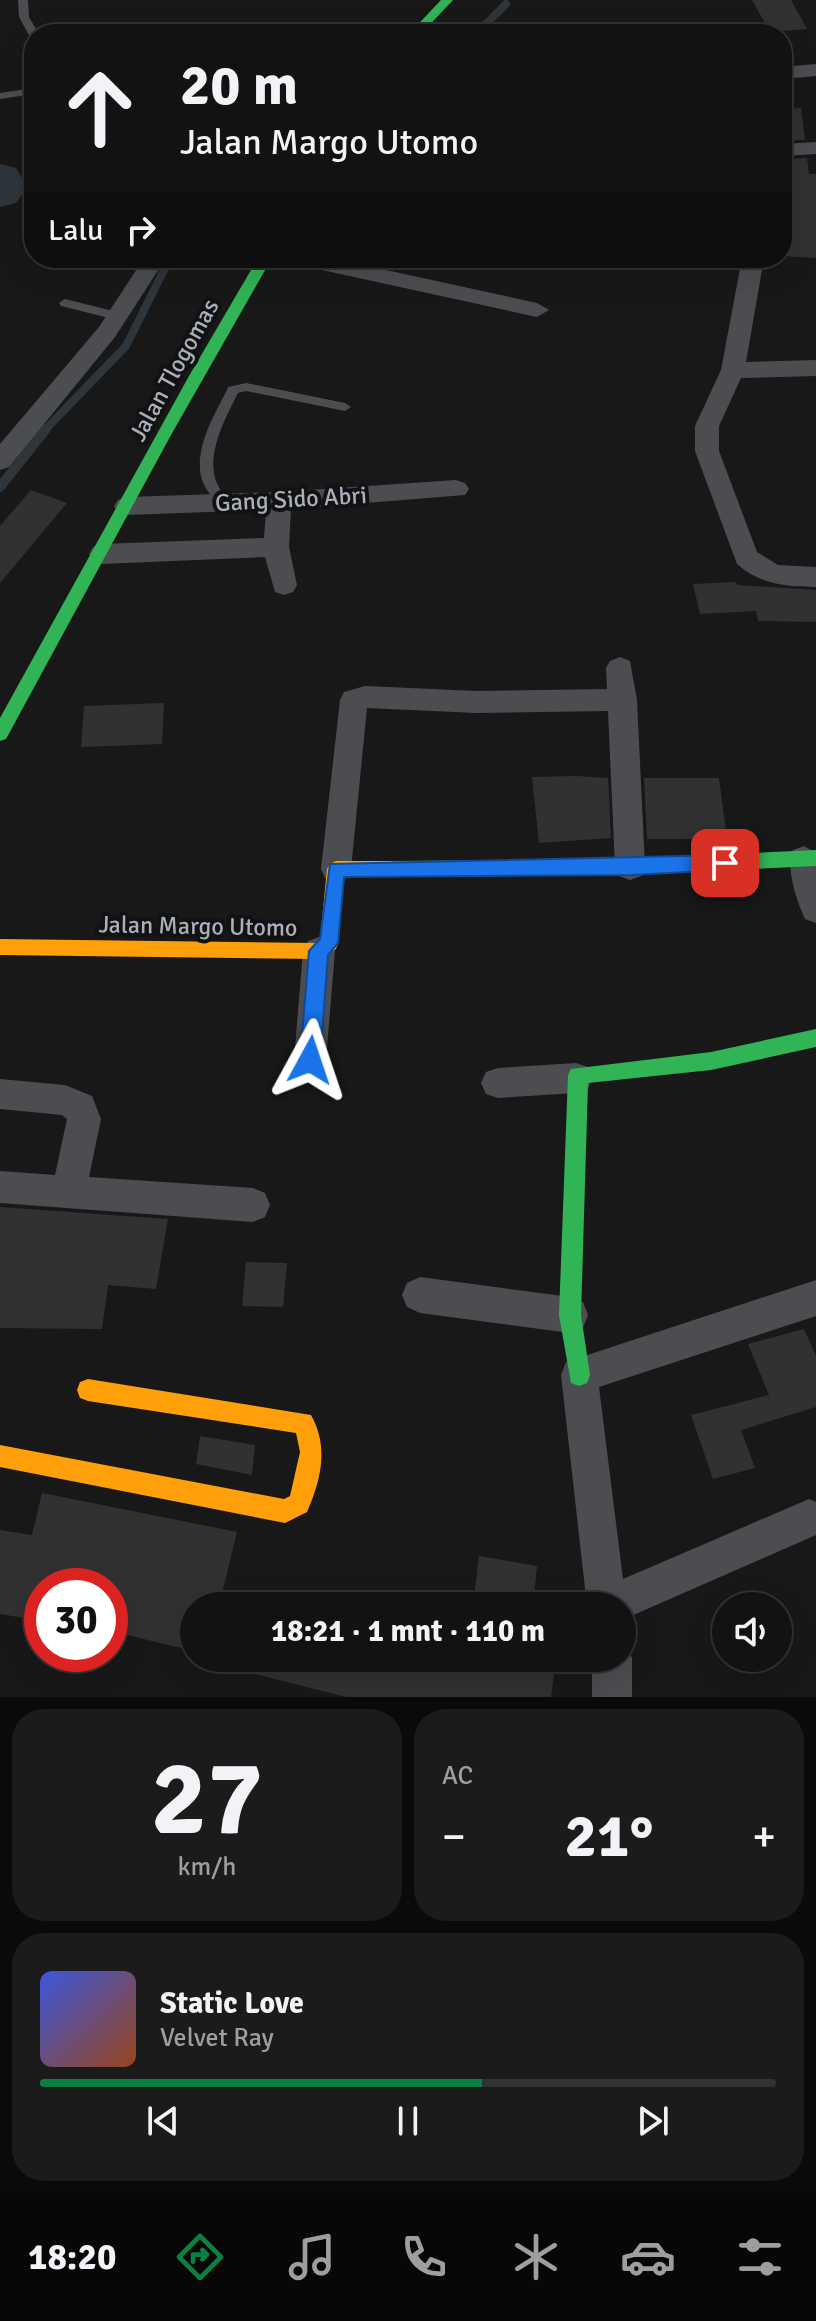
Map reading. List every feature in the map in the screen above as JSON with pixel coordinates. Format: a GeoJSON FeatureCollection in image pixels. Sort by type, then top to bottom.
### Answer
{"type":"FeatureCollection","features":[{"type":"Feature","properties":{"kind":"street"},"geometry":{"type":"LineString","coordinates":[[424,24],[447,0]]}},
{"type":"Feature","properties":{"kind":"street"},"geometry":{"type":"LineString","coordinates":[[792,72],[816,70]]}},
{"type":"Feature","properties":{"kind":"street"},"geometry":{"type":"LineString","coordinates":[[792,149],[816,148]]}},
{"type":"Feature","properties":{"kind":"street"},"geometry":{"type":"LineString","coordinates":[[0,461],[117,316],[148,268]]}},
{"type":"Feature","properties":{"kind":"street","name":"Jalan Tlogomas"},"geometry":{"type":"LineString","coordinates":[[0,734],[102,554],[217,337],[259,268]]}},
{"type":"Feature","properties":{"kind":"street"},"geometry":{"type":"LineString","coordinates":[[345,268],[537,310]]}},
{"type":"Feature","properties":{"kind":"street"},"geometry":{"type":"LineString","coordinates":[[751,268],[733,370],[707,426],[707,451],[746,557],[758,569],[774,575],[816,577]]}},
{"type":"Feature","properties":{"kind":"street"},"geometry":{"type":"LineString","coordinates":[[733,370],[816,368]]}},
{"type":"Feature","properties":{"kind":"street","name":"Gang Sido Abri"},"geometry":{"type":"LineString","coordinates":[[127,506],[279,501],[456,489]]}},
{"type":"Feature","properties":{"kind":"street"},"geometry":{"type":"LineString","coordinates":[[279,501],[276,547],[284,585]]}},
{"type":"Feature","properties":{"kind":"street"},"geometry":{"type":"LineString","coordinates":[[102,554],[276,547]]}},
{"type":"Feature","properties":{"kind":"street"},"geometry":{"type":"LineString","coordinates":[[620,668],[630,867]]}},
{"type":"Feature","properties":{"kind":"street"},"geometry":{"type":"LineString","coordinates":[[623,700],[477,702],[365,697],[354,700],[349,723],[336,869],[630,867],[810,858],[816,910]]}},
{"type":"Feature","properties":{"kind":"street","name":"Jalan Margo Utomo"},"geometry":{"type":"LineString","coordinates":[[0,947],[319,951],[329,943],[336,869]]}},
{"type":"Feature","properties":{"kind":"street"},"geometry":{"type":"LineString","coordinates":[[310,1060],[319,951]]}},
{"type":"Feature","properties":{"kind":"street"},"geometry":{"type":"LineString","coordinates":[[498,1083],[576,1078],[580,1074],[711,1061],[816,1038]]}},
{"type":"Feature","properties":{"kind":"street"},"geometry":{"type":"LineString","coordinates":[[576,1078],[570,1315],[605,1592]]}},
{"type":"Feature","properties":{"kind":"street"},"geometry":{"type":"LineString","coordinates":[[0,1094],[65,1100],[80,1107],[84,1119],[69,1189]]}},
{"type":"Feature","properties":{"kind":"street"},"geometry":{"type":"LineString","coordinates":[[0,1187],[69,1189],[253,1205]]}},
{"type":"Feature","properties":{"kind":"street"},"geometry":{"type":"LineString","coordinates":[[420,1295],[570,1315]]}},
{"type":"Feature","properties":{"kind":"street"},"geometry":{"type":"LineString","coordinates":[[579,1375],[816,1298]]}},
{"type":"Feature","properties":{"kind":"street"},"geometry":{"type":"LineString","coordinates":[[0,1456],[285,1511],[299,1504],[313,1443],[309,1429],[303,1423],[88,1390]]}},
{"type":"Feature","properties":{"kind":"street"},"geometry":{"type":"LineString","coordinates":[[636,1593],[809,1518]]}},
{"type":"Feature","properties":{"kind":"street"},"geometry":{"type":"LineString","coordinates":[[612,1672],[612,1697]]}},
{"type":"Feature","properties":{"kind":"lane"},"geometry":{"type":"LineString","coordinates":[[23,0],[23,15],[28,24]]}},
{"type":"Feature","properties":{"kind":"lane"},"geometry":{"type":"LineString","coordinates":[[0,96],[24,92]]}},
{"type":"Feature","properties":{"kind":"lane"},"geometry":{"type":"LineString","coordinates":[[65,303],[117,316]]}},
{"type":"Feature","properties":{"kind":"lane"},"geometry":{"type":"LineString","coordinates":[[223,503],[209,482],[207,467],[209,453],[233,390],[246,387],[345,407]]}},
{"type":"Feature","properties":{"kind":"building"},"geometry":{"type":"Polygon","coordinates":[[[752,0],[791,0],[807,29],[792,30],[792,24],[766,24],[752,0]]]}},
{"type":"Feature","properties":{"kind":"building"},"geometry":{"type":"Polygon","coordinates":[[[792,108],[801,108],[805,140],[792,141],[792,108]]]}},
{"type":"Feature","properties":{"kind":"building"},"geometry":{"type":"Polygon","coordinates":[[[807,158],[809,174],[816,174],[816,258],[792,257],[792,159],[807,158]]]}},
{"type":"Feature","properties":{"kind":"building"},"geometry":{"type":"Polygon","coordinates":[[[31,490],[67,503],[0,583],[0,526],[31,490]]]}},
{"type":"Feature","properties":{"kind":"building"},"geometry":{"type":"Polygon","coordinates":[[[736,582],[737,585],[816,590],[816,622],[758,621],[756,611],[700,614],[693,584],[736,582]]]}},
{"type":"Feature","properties":{"kind":"building"},"geometry":{"type":"Polygon","coordinates":[[[164,703],[162,744],[81,747],[84,706],[164,703]]]}},
{"type":"Feature","properties":{"kind":"building"},"geometry":{"type":"Polygon","coordinates":[[[532,777],[608,778],[611,838],[539,843],[532,777]]]}},
{"type":"Feature","properties":{"kind":"building"},"geometry":{"type":"Polygon","coordinates":[[[644,778],[719,778],[727,839],[647,839],[644,778]]]}},
{"type":"Feature","properties":{"kind":"building"},"geometry":{"type":"Polygon","coordinates":[[[0,1207],[168,1219],[156,1289],[108,1285],[102,1329],[0,1328],[0,1207]]]}},
{"type":"Feature","properties":{"kind":"building"},"geometry":{"type":"Polygon","coordinates":[[[246,1262],[287,1263],[283,1307],[242,1306],[246,1262]]]}},
{"type":"Feature","properties":{"kind":"building"},"geometry":{"type":"Polygon","coordinates":[[[804,1329],[816,1356],[816,1407],[741,1430],[755,1468],[713,1479],[691,1415],[769,1395],[748,1344],[804,1329]]]}},
{"type":"Feature","properties":{"kind":"building"},"geometry":{"type":"Polygon","coordinates":[[[200,1436],[255,1445],[252,1475],[196,1464],[200,1436]]]}},
{"type":"Feature","properties":{"kind":"building"},"geometry":{"type":"Polygon","coordinates":[[[42,1493],[237,1532],[222,1592],[180,1592],[180,1648],[128,1635],[128,1568],[24,1568],[24,1618],[0,1614],[0,1530],[32,1535],[42,1493]]]}},
{"type":"Feature","properties":{"kind":"building"},"geometry":{"type":"Polygon","coordinates":[[[479,1556],[537,1566],[534,1592],[475,1592],[479,1556]]]}},
{"type":"Feature","properties":{"kind":"building"},"geometry":{"type":"Polygon","coordinates":[[[247,1672],[554,1673],[551,1697],[346,1697],[247,1672]]]}},
{"type":"Feature","properties":{"kind":"waterway"},"geometry":{"type":"LineString","coordinates":[[486,24],[506,4]]}},
{"type":"Feature","properties":{"kind":"waterway"},"geometry":{"type":"LineString","coordinates":[[0,178],[4,187],[0,193]]}},
{"type":"Feature","properties":{"kind":"waterway"},"geometry":{"type":"LineString","coordinates":[[44,431],[126,346],[165,268]]}},
{"type":"Feature","properties":{"kind":"waterway"},"geometry":{"type":"LineString","coordinates":[[0,487],[46,429]]}},
{"type":"Feature","properties":{"kind":"traffic: fast"},"geometry":{"type":"LineString","coordinates":[[424,24],[447,0]]}},
{"type":"Feature","properties":{"kind":"traffic: fast"},"geometry":{"type":"LineString","coordinates":[[0,734],[163,435],[259,268]]}},
{"type":"Feature","properties":{"kind":"traffic: fast"},"geometry":{"type":"LineString","coordinates":[[391,869],[630,867],[816,858]]}},
{"type":"Feature","properties":{"kind":"traffic: fast"},"geometry":{"type":"LineString","coordinates":[[579,1375],[570,1315],[578,1075],[711,1061],[816,1038]]}},
{"type":"Feature","properties":{"kind":"traffic: slow"},"geometry":{"type":"LineString","coordinates":[[0,947],[319,951],[329,943],[336,869],[391,869]]}},
{"type":"Feature","properties":{"kind":"traffic: slow"},"geometry":{"type":"LineString","coordinates":[[0,1456],[285,1511],[299,1504],[311,1452],[311,1442],[303,1423],[88,1390]]}},
{"type":"Feature","properties":{"kind":"route"},"geometry":{"type":"LineString","coordinates":[[310,1060],[319,951],[329,943],[336,869],[630,867],[725,863]]}}]}
